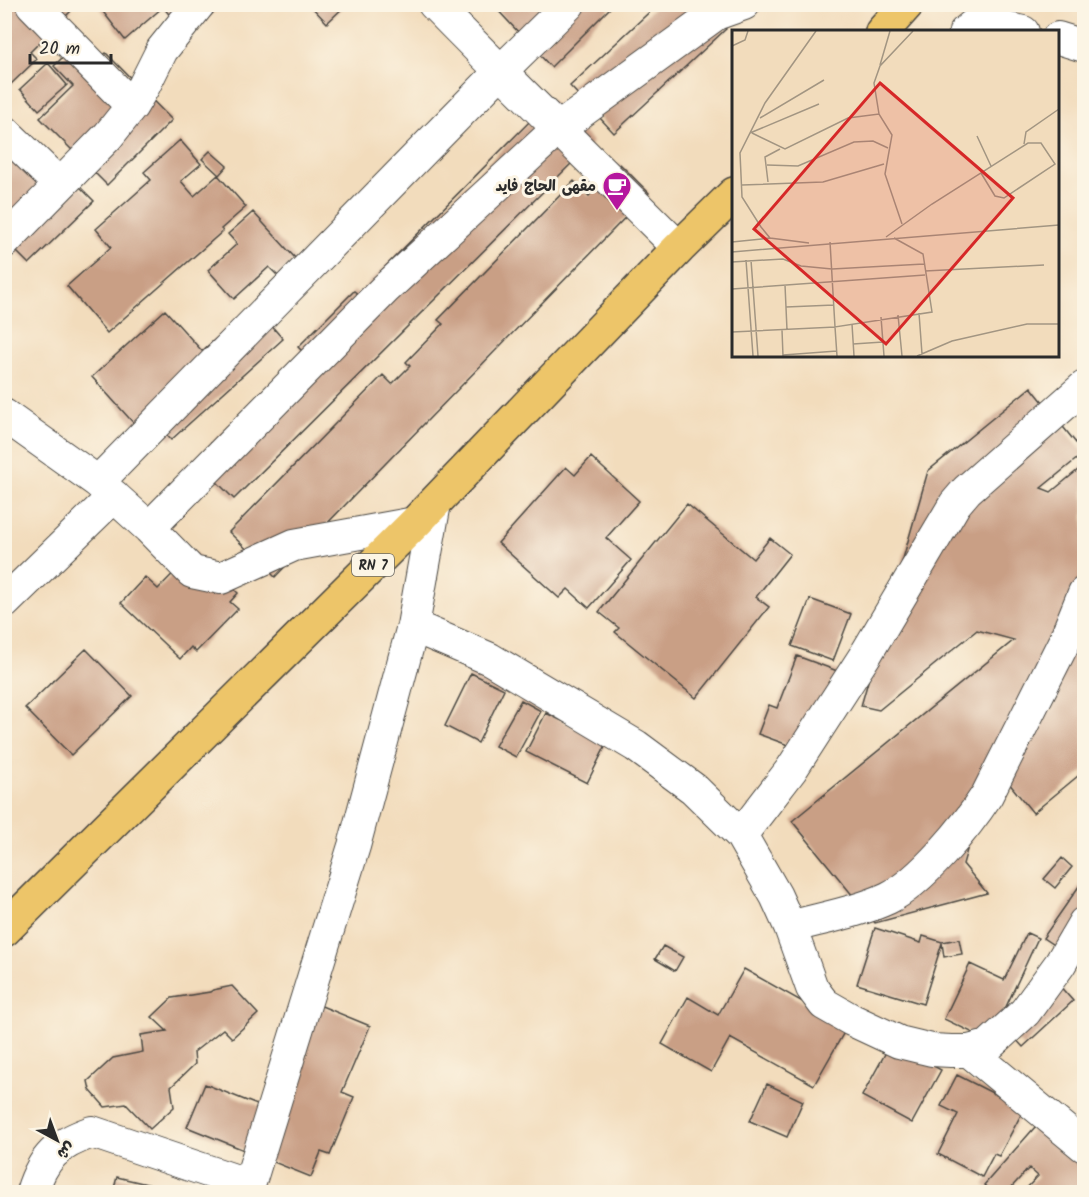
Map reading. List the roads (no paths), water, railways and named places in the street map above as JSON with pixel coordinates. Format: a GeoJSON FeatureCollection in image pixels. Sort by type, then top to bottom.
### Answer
{"type":"FeatureCollection","features":[{"type":"Feature","properties":{"kind":"main road"},"geometry":{"type":"LineString","coordinates":[[884,30],[907,4]]}},
{"type":"Feature","properties":{"kind":"main road","name":"RN 7"},"geometry":{"type":"LineString","coordinates":[[4,930],[425,513],[679,248],[732,196]]}},
{"type":"Feature","properties":{"kind":"street"},"geometry":{"type":"LineString","coordinates":[[32,4],[132,106]]}},
{"type":"Feature","properties":{"kind":"street"},"geometry":{"type":"LineString","coordinates":[[4,242],[108,136],[132,106],[162,50],[199,4]]}},
{"type":"Feature","properties":{"kind":"street"},"geometry":{"type":"LineString","coordinates":[[434,4],[679,248]]}},
{"type":"Feature","properties":{"kind":"street"},"geometry":{"type":"LineString","coordinates":[[4,603],[106,489],[500,72],[569,4]]}},
{"type":"Feature","properties":{"kind":"street"},"geometry":{"type":"LineString","coordinates":[[149,528],[384,289],[559,128],[716,14],[744,4]]}},
{"type":"Feature","properties":{"kind":"street"},"geometry":{"type":"LineString","coordinates":[[979,20],[1016,30]]}},
{"type":"Feature","properties":{"kind":"street"},"geometry":{"type":"LineString","coordinates":[[1059,38],[1084,46]]}},
{"type":"Feature","properties":{"kind":"street"},"geometry":{"type":"LineString","coordinates":[[4,131],[60,185]]}},
{"type":"Feature","properties":{"kind":"street"},"geometry":{"type":"LineString","coordinates":[[741,835],[798,760],[866,654],[955,504],[967,490],[1084,387]]}},
{"type":"Feature","properties":{"kind":"street"},"geometry":{"type":"LineString","coordinates":[[4,415],[106,489],[192,572],[221,578],[294,545],[425,513],[413,626],[354,846],[248,1189],[92,1132],[73,1139],[44,1162],[32,1192]]}},
{"type":"Feature","properties":{"kind":"street"},"geometry":{"type":"LineString","coordinates":[[790,927],[868,906],[890,897],[910,883],[974,815],[987,795],[1064,642],[1084,593]]}},
{"type":"Feature","properties":{"kind":"street"},"geometry":{"type":"LineString","coordinates":[[413,626],[490,659],[636,746],[694,789],[741,835],[776,896],[812,988],[824,1004],[899,1042],[932,1050],[969,1051],[988,1046],[1025,1012],[1060,964],[1084,923]]}},
{"type":"Feature","properties":{"kind":"street"},"geometry":{"type":"LineString","coordinates":[[969,1051],[1084,1146]]}},
{"type":"Feature","properties":{"kind":"place","name":"مقهى الحاج فايد"},"geometry":{"type":"Point","coordinates":[617,212]}}]}
